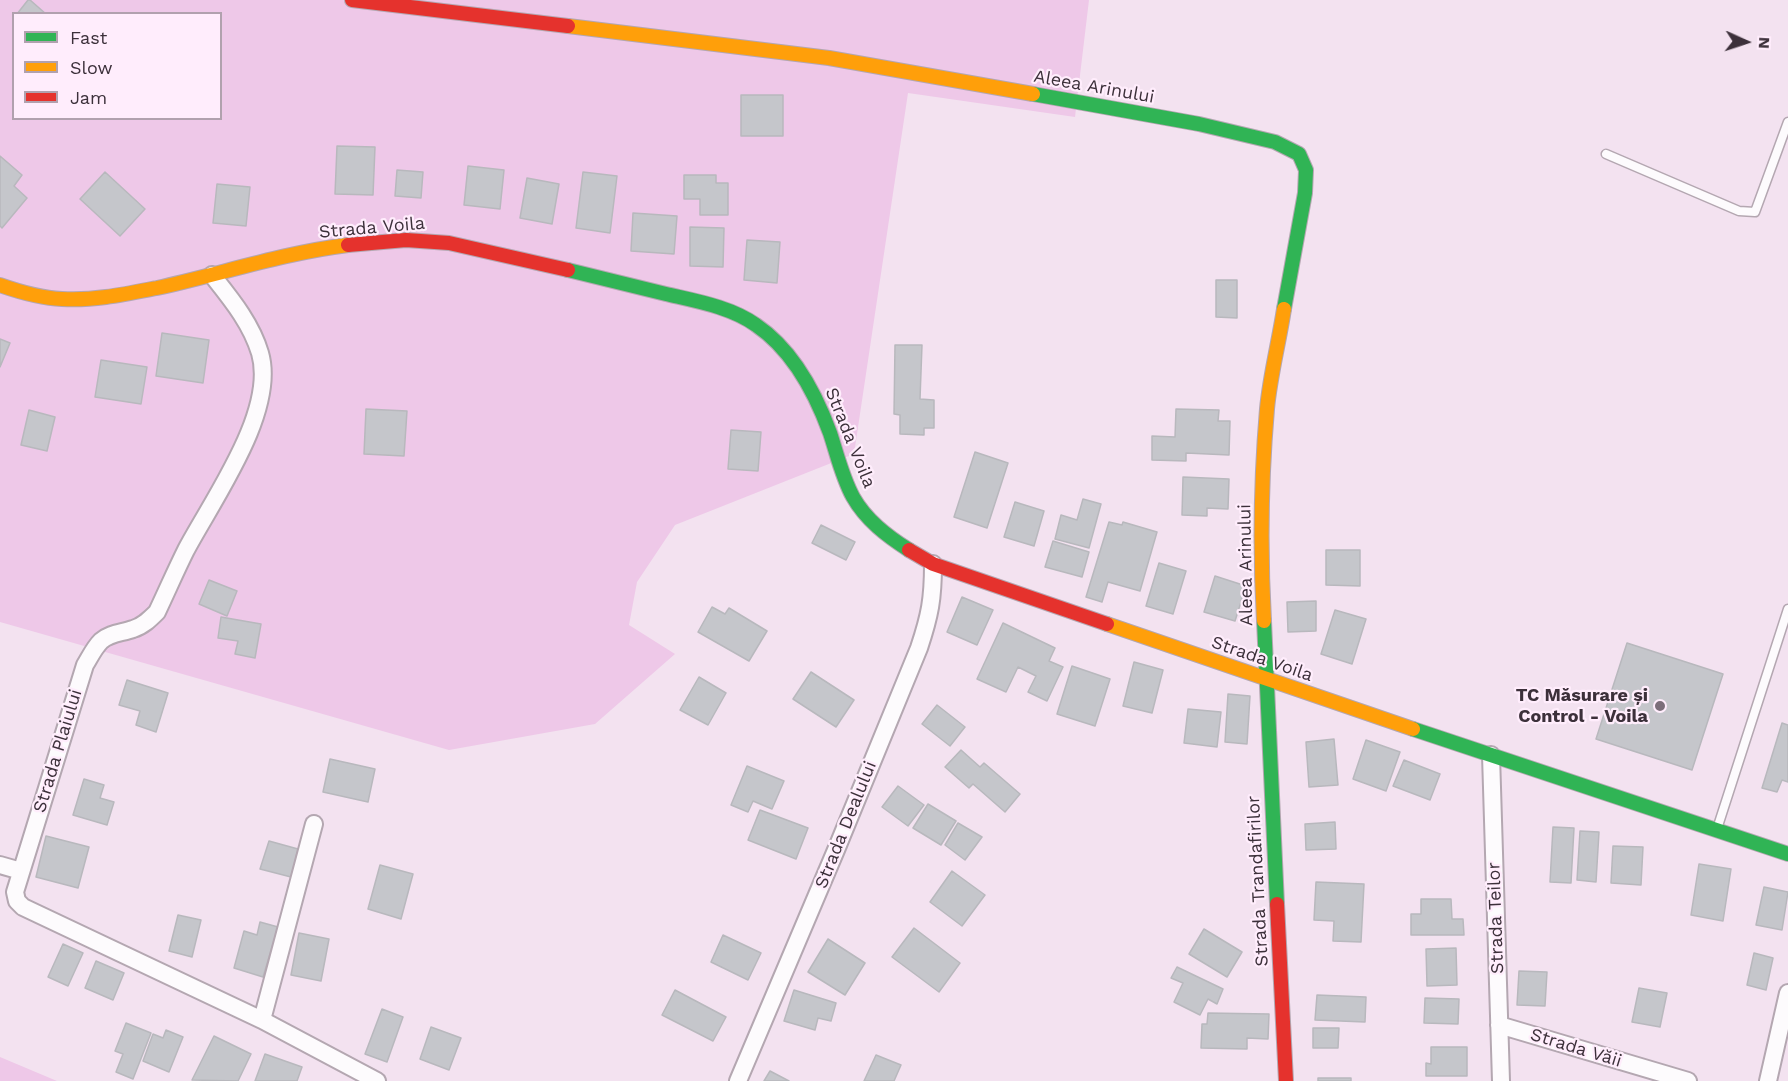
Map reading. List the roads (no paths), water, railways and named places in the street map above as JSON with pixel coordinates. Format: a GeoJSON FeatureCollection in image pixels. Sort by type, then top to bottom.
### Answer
{"type":"FeatureCollection","features":[{"type":"Feature","properties":{"kind":"main road","name":"Aleea Arinului"},"geometry":{"type":"LineString","coordinates":[[352,0],[829,58],[1199,124],[1275,142],[1299,154],[1306,170],[1305,193],[1267,407],[1262,584],[1267,680]]}},
{"type":"Feature","properties":{"kind":"main road","name":"Strada Voila"},"geometry":{"type":"LineString","coordinates":[[0,285],[34,296],[87,299],[142,291],[336,246],[411,239],[445,241],[685,299],[728,312],[755,324],[784,350],[803,376],[819,405],[849,489],[866,515],[880,530],[933,564],[1491,756],[1788,854]]}},
{"type":"Feature","properties":{"kind":"main road","name":"Strada Trandafirilor"},"geometry":{"type":"LineString","coordinates":[[1267,680],[1286,1081]]}},
{"type":"Feature","properties":{"kind":"street","name":"Strada Plaiului"},"geometry":{"type":"LineString","coordinates":[[212,275],[239,309],[260,354],[263,385],[255,419],[231,470],[186,550],[157,612],[135,628],[102,639],[85,665],[15,892],[17,901],[23,907],[262,1020],[377,1081]]}},
{"type":"Feature","properties":{"kind":"street","name":"Strada Dealului"},"geometry":{"type":"LineString","coordinates":[[738,1081],[919,648],[933,595],[933,564]]}},
{"type":"Feature","properties":{"kind":"street","name":"Strada Teilor"},"geometry":{"type":"LineString","coordinates":[[1491,756],[1501,1081]]}},
{"type":"Feature","properties":{"kind":"street"},"geometry":{"type":"LineString","coordinates":[[262,1020],[314,824]]}},
{"type":"Feature","properties":{"kind":"street"},"geometry":{"type":"LineString","coordinates":[[0,865],[21,871]]}},
{"type":"Feature","properties":{"kind":"street"},"geometry":{"type":"LineString","coordinates":[[1768,1081],[1788,993]]}},
{"type":"Feature","properties":{"kind":"street","name":"Strada Văii"},"geometry":{"type":"LineString","coordinates":[[1499,1025],[1688,1081]]}},
{"type":"Feature","properties":{"kind":"lane"},"geometry":{"type":"LineString","coordinates":[[1606,154],[1739,211],[1755,212],[1788,122]]}},
{"type":"Feature","properties":{"kind":"lane"},"geometry":{"type":"LineString","coordinates":[[1717,830],[1788,609]]}},
{"type":"Feature","properties":{"kind":"place","name":"TC Măsurare și Control - Voila"},"geometry":{"type":"Point","coordinates":[1660,706]}}]}
